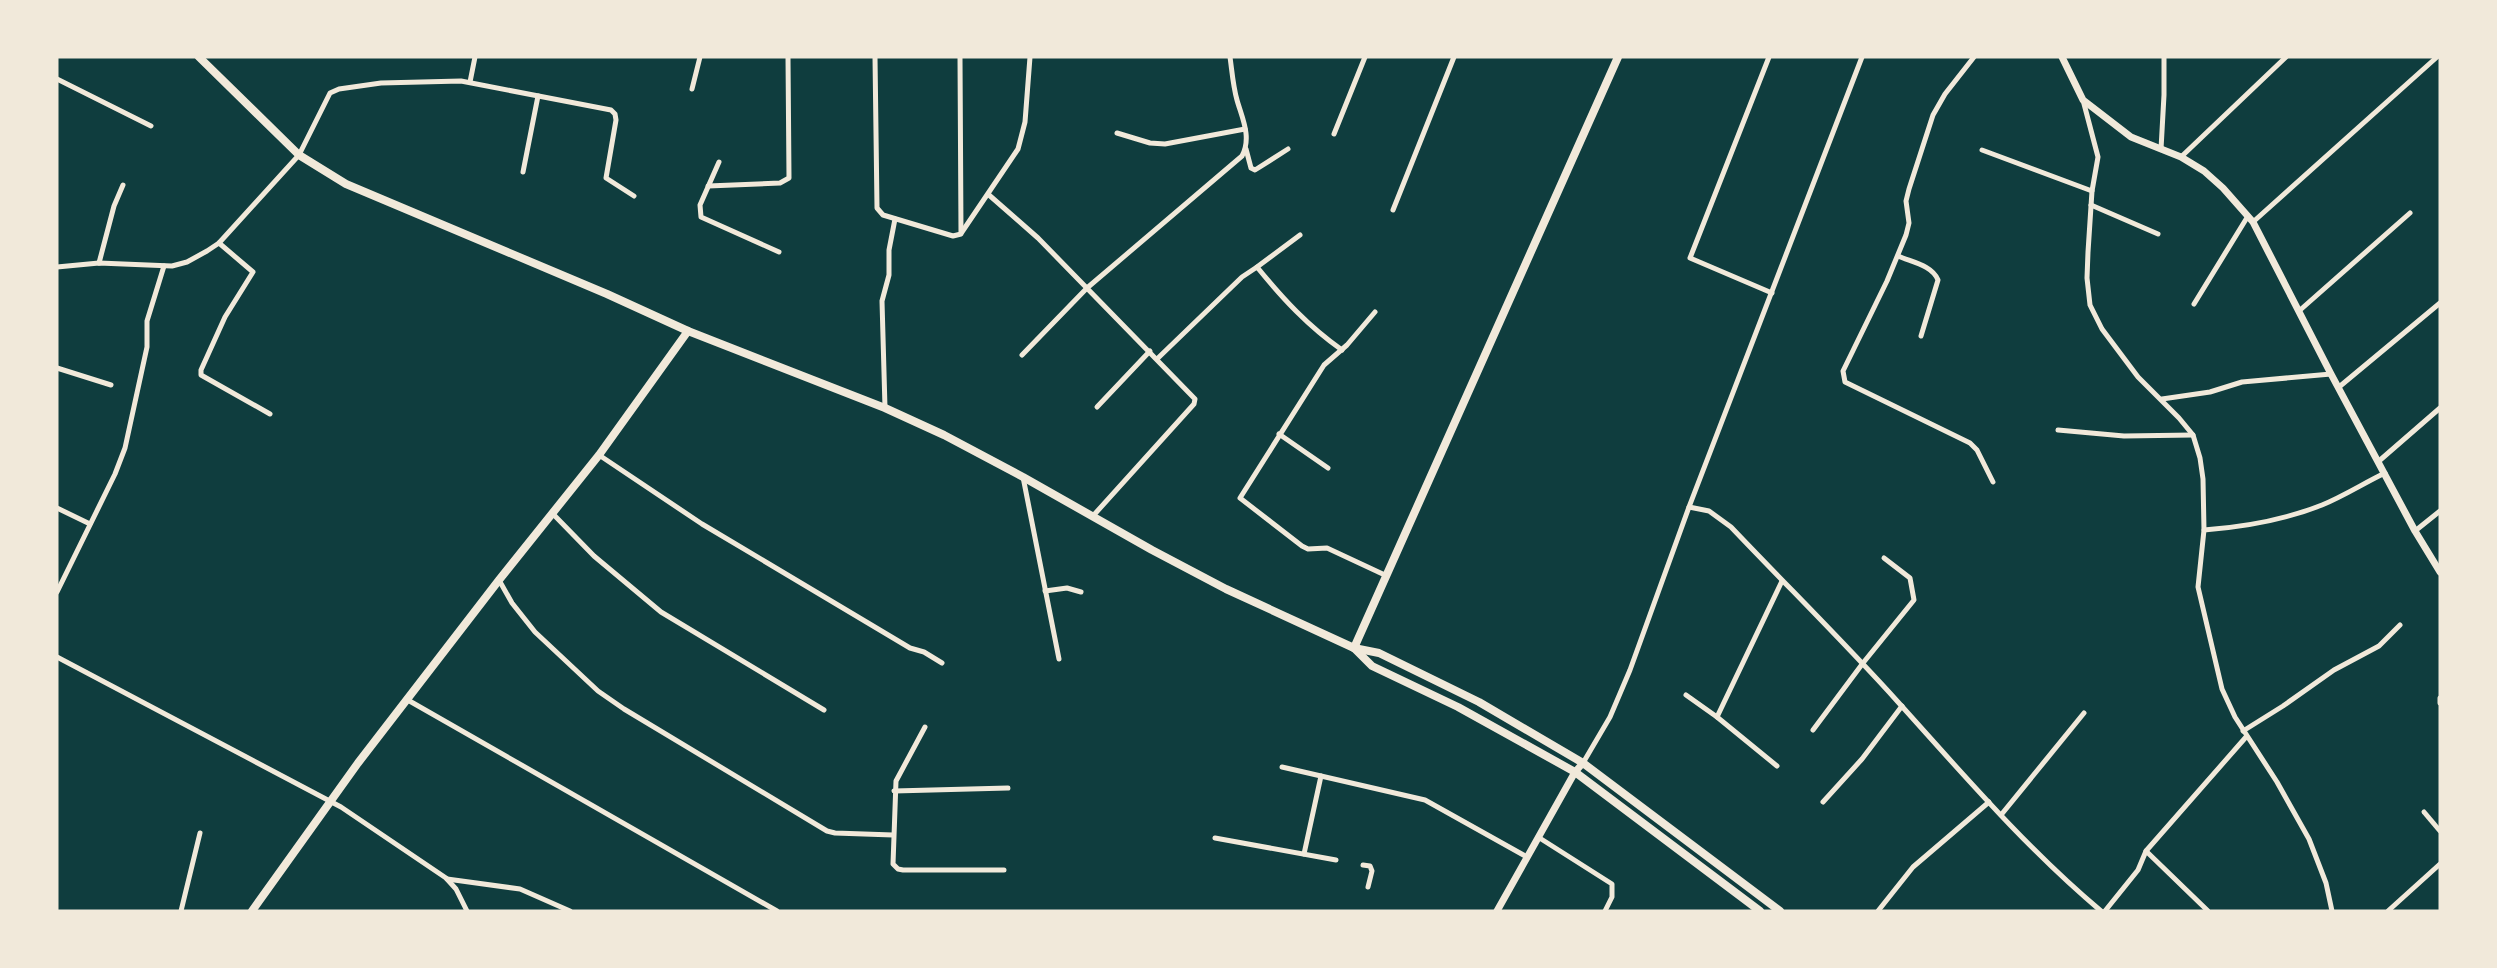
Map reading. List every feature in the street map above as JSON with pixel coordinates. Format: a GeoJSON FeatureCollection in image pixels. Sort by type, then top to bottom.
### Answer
{"type":"FeatureCollection","features":[{"type":"Feature","properties":{"kind":"main road"},"geometry":{"type":"LineString","coordinates":[[200,57],[298,155],[346,184],[607,294],[688,331],[885,408],[944,435],[1023,477],[1092,518],[1226,589],[1354,648],[1379,653],[1479,702],[1583,763],[1780,911]]}},
{"type":"Feature","properties":{"kind":"main road"},"geometry":{"type":"LineString","coordinates":[[1354,648],[1618,57]]}},
{"type":"Feature","properties":{"kind":"main road"},"geometry":{"type":"LineString","coordinates":[[252,911],[406,699],[499,580],[554,515],[688,331]]}},
{"type":"Feature","properties":{"kind":"main road"},"geometry":{"type":"LineString","coordinates":[[1354,648],[1372,666],[1458,708],[1575,772],[1760,911]]}},
{"type":"Feature","properties":{"kind":"street"},"geometry":{"type":"LineString","coordinates":[[470,82],[475,57]]}},
{"type":"Feature","properties":{"kind":"street"},"geometry":{"type":"LineString","coordinates":[[692,89],[700,57]]}},
{"type":"Feature","properties":{"kind":"street"},"geometry":{"type":"LineString","coordinates":[[708,186],[780,183],[789,178],[788,57]]}},
{"type":"Feature","properties":{"kind":"street"},"geometry":{"type":"LineString","coordinates":[[875,57],[877,208],[883,215],[952,236],[961,234],[1018,149],[1025,122],[1030,57]]}},
{"type":"Feature","properties":{"kind":"street"},"geometry":{"type":"LineString","coordinates":[[960,57],[961,234]]}},
{"type":"Feature","properties":{"kind":"street"},"geometry":{"type":"LineString","coordinates":[[1230,57],[1236,94],[1245,120],[1246,149],[1251,168],[1254,170],[1288,149]]}},
{"type":"Feature","properties":{"kind":"street"},"geometry":{"type":"LineString","coordinates":[[1334,134],[1365,57]]}},
{"type":"Feature","properties":{"kind":"street"},"geometry":{"type":"LineString","coordinates":[[1393,210],[1454,57]]}},
{"type":"Feature","properties":{"kind":"street"},"geometry":{"type":"LineString","coordinates":[[1769,57],[1690,258],[1772,293]]}},
{"type":"Feature","properties":{"kind":"street"},"geometry":{"type":"LineString","coordinates":[[1497,911],[1575,772],[1583,763],[1610,717],[1862,57]]}},
{"type":"Feature","properties":{"kind":"street"},"geometry":{"type":"LineString","coordinates":[[1974,57],[1944,94],[1933,115],[1906,201],[1909,224],[1898,256],[1843,371],[1843,378],[1845,382],[1970,443],[1977,450],[1993,482]]}},
{"type":"Feature","properties":{"kind":"street"},"geometry":{"type":"LineString","coordinates":[[2062,57],[2083,100],[2098,157],[2092,191],[2086,278],[2090,305],[2102,329],[2138,377],[2162,399],[2193,435],[2203,479],[2204,530],[2198,587],[2201,608],[2222,689],[2245,734],[2277,782],[2309,839],[2326,883],[2332,911]]}},
{"type":"Feature","properties":{"kind":"street"},"geometry":{"type":"LineString","coordinates":[[2161,149],[2164,57]]}},
{"type":"Feature","properties":{"kind":"street"},"geometry":{"type":"LineString","coordinates":[[2181,157],[2286,57]]}},
{"type":"Feature","properties":{"kind":"street"},"geometry":{"type":"LineString","coordinates":[[2194,304],[2250,219],[2437,57]]}},
{"type":"Feature","properties":{"kind":"street"},"geometry":{"type":"LineString","coordinates":[[57,79],[151,126]]}},
{"type":"Feature","properties":{"kind":"street"},"geometry":{"type":"LineString","coordinates":[[57,267],[99,263],[164,266],[187,262],[219,243],[298,155],[327,97],[335,90],[381,83],[470,82],[611,110],[616,120],[606,178],[634,196]]}},
{"type":"Feature","properties":{"kind":"street"},"geometry":{"type":"LineString","coordinates":[[523,172],[538,96]]}},
{"type":"Feature","properties":{"kind":"street"},"geometry":{"type":"LineString","coordinates":[[2083,100],[2121,131],[2181,157],[2204,171],[2223,188],[2250,219],[2415,531],[2440,572]]}},
{"type":"Feature","properties":{"kind":"street"},"geometry":{"type":"LineString","coordinates":[[1117,133],[1150,143],[1165,144],[1245,129]]}},
{"type":"Feature","properties":{"kind":"street"},"geometry":{"type":"LineString","coordinates":[[1022,355],[1087,288],[1239,159],[1246,149]]}},
{"type":"Feature","properties":{"kind":"street"},"geometry":{"type":"LineString","coordinates":[[1982,150],[2092,191]]}},
{"type":"Feature","properties":{"kind":"street"},"geometry":{"type":"LineString","coordinates":[[719,162],[700,205],[701,217],[779,252]]}},
{"type":"Feature","properties":{"kind":"street"},"geometry":{"type":"LineString","coordinates":[[99,263],[114,206],[123,185]]}},
{"type":"Feature","properties":{"kind":"street"},"geometry":{"type":"LineString","coordinates":[[989,195],[1038,238],[1194,396],[1195,401],[1092,518]]}},
{"type":"Feature","properties":{"kind":"street"},"geometry":{"type":"LineString","coordinates":[[2091,205],[2158,234]]}},
{"type":"Feature","properties":{"kind":"street"},"geometry":{"type":"LineString","coordinates":[[2299,311],[2410,213]]}},
{"type":"Feature","properties":{"kind":"street"},"geometry":{"type":"LineString","coordinates":[[885,408],[882,301],[889,275],[888,250],[896,219]]}},
{"type":"Feature","properties":{"kind":"street"},"geometry":{"type":"LineString","coordinates":[[1157,359],[1242,278],[1300,235]]}},
{"type":"Feature","properties":{"kind":"street"},"geometry":{"type":"LineString","coordinates":[[219,243],[253,272],[217,332],[201,375],[270,414]]}},
{"type":"Feature","properties":{"kind":"street"},"geometry":{"type":"LineString","coordinates":[[1898,256],[1928,268],[1937,275],[1938,280],[1921,336]]}},
{"type":"Feature","properties":{"kind":"street"},"geometry":{"type":"LineString","coordinates":[[57,592],[125,448],[147,346],[147,321],[164,266]]}},
{"type":"Feature","properties":{"kind":"street"},"geometry":{"type":"LineString","coordinates":[[1257,267],[1313,329],[1342,350]]}},
{"type":"Feature","properties":{"kind":"street"},"geometry":{"type":"LineString","coordinates":[[2339,387],[2440,303]]}},
{"type":"Feature","properties":{"kind":"street"},"geometry":{"type":"LineString","coordinates":[[1375,312],[1342,350],[1324,365],[1240,495],[1242,502],[1281,528],[1302,546],[1308,549],[1327,548],[1387,576]]}},
{"type":"Feature","properties":{"kind":"street"},"geometry":{"type":"LineString","coordinates":[[1098,407],[1149,351]]}},
{"type":"Feature","properties":{"kind":"street"},"geometry":{"type":"LineString","coordinates":[[57,368],[111,385]]}},
{"type":"Feature","properties":{"kind":"street"},"geometry":{"type":"LineString","coordinates":[[2162,399],[2210,392],[2242,382],[2331,374]]}},
{"type":"Feature","properties":{"kind":"street"},"geometry":{"type":"LineString","coordinates":[[2379,461],[2440,408]]}},
{"type":"Feature","properties":{"kind":"street"},"geometry":{"type":"LineString","coordinates":[[2058,430],[2124,436],[2193,435]]}},
{"type":"Feature","properties":{"kind":"street"},"geometry":{"type":"LineString","coordinates":[[1280,434],[1328,468]]}},
{"type":"Feature","properties":{"kind":"street"},"geometry":{"type":"LineString","coordinates":[[599,455],[702,524],[910,648],[924,652],[942,663]]}},
{"type":"Feature","properties":{"kind":"street"},"geometry":{"type":"LineString","coordinates":[[2204,530],[2251,526],[2279,519],[2323,504],[2385,473]]}},
{"type":"Feature","properties":{"kind":"street"},"geometry":{"type":"LineString","coordinates":[[1023,477],[1059,659]]}},
{"type":"Feature","properties":{"kind":"street"},"geometry":{"type":"LineString","coordinates":[[1689,507],[1708,511],[1724,522],[1863,663],[2001,815],[2069,884],[2103,911],[2138,870],[2146,851],[2245,734],[2334,670],[2371,652],[2400,625]]}},
{"type":"Feature","properties":{"kind":"street"},"geometry":{"type":"LineString","coordinates":[[57,508],[90,524]]}},
{"type":"Feature","properties":{"kind":"street"},"geometry":{"type":"LineString","coordinates":[[2415,531],[2440,511]]}},
{"type":"Feature","properties":{"kind":"street"},"geometry":{"type":"LineString","coordinates":[[554,515],[594,556],[661,612],[824,710]]}},
{"type":"Feature","properties":{"kind":"street"},"geometry":{"type":"LineString","coordinates":[[1813,730],[1914,600],[1910,578],[1884,558]]}},
{"type":"Feature","properties":{"kind":"street"},"geometry":{"type":"LineString","coordinates":[[499,580],[512,603],[535,632],[614,703],[827,831],[893,835]]}},
{"type":"Feature","properties":{"kind":"street"},"geometry":{"type":"LineString","coordinates":[[1717,717],[1782,581]]}},
{"type":"Feature","properties":{"kind":"street"},"geometry":{"type":"LineString","coordinates":[[1045,591],[1067,588],[1081,592]]}},
{"type":"Feature","properties":{"kind":"street"},"geometry":{"type":"LineString","coordinates":[[57,657],[202,732],[353,815],[446,878],[456,889],[466,911]]}},
{"type":"Feature","properties":{"kind":"street"},"geometry":{"type":"LineString","coordinates":[[1686,695],[1777,766]]}},
{"type":"Feature","properties":{"kind":"street"},"geometry":{"type":"LineString","coordinates":[[2440,698],[2440,703]]}},
{"type":"Feature","properties":{"kind":"street"},"geometry":{"type":"LineString","coordinates":[[406,699],[777,911]]}},
{"type":"Feature","properties":{"kind":"street"},"geometry":{"type":"LineString","coordinates":[[1823,802],[1862,759],[1902,706]]}},
{"type":"Feature","properties":{"kind":"street"},"geometry":{"type":"LineString","coordinates":[[2001,815],[2084,713]]}},
{"type":"Feature","properties":{"kind":"street"},"geometry":{"type":"LineString","coordinates":[[925,728],[897,776],[894,791],[893,864],[898,869],[1004,870]]}},
{"type":"Feature","properties":{"kind":"street"},"geometry":{"type":"LineString","coordinates":[[1282,766],[1425,800],[1527,856]]}},
{"type":"Feature","properties":{"kind":"street"},"geometry":{"type":"LineString","coordinates":[[1304,854],[1321,776]]}},
{"type":"Feature","properties":{"kind":"street"},"geometry":{"type":"LineString","coordinates":[[894,791],[1008,788]]}},
{"type":"Feature","properties":{"kind":"street"},"geometry":{"type":"LineString","coordinates":[[1878,911],[1913,867],[1989,801]]}},
{"type":"Feature","properties":{"kind":"street"},"geometry":{"type":"LineString","coordinates":[[2424,812],[2440,831]]}},
{"type":"Feature","properties":{"kind":"street"},"geometry":{"type":"LineString","coordinates":[[181,911],[200,833]]}},
{"type":"Feature","properties":{"kind":"street"},"geometry":{"type":"LineString","coordinates":[[1538,837],[1612,884],[1612,897],[1605,911]]}},
{"type":"Feature","properties":{"kind":"street"},"geometry":{"type":"LineString","coordinates":[[1215,838],[1336,860]]}},
{"type":"Feature","properties":{"kind":"street"},"geometry":{"type":"LineString","coordinates":[[2146,851],[2208,911]]}},
{"type":"Feature","properties":{"kind":"street"},"geometry":{"type":"LineString","coordinates":[[2388,911],[2440,864]]}},
{"type":"Feature","properties":{"kind":"street"},"geometry":{"type":"LineString","coordinates":[[1363,865],[1370,866],[1372,871],[1368,887]]}},
{"type":"Feature","properties":{"kind":"street"},"geometry":{"type":"LineString","coordinates":[[446,878],[520,889],[570,911]]}}]}
